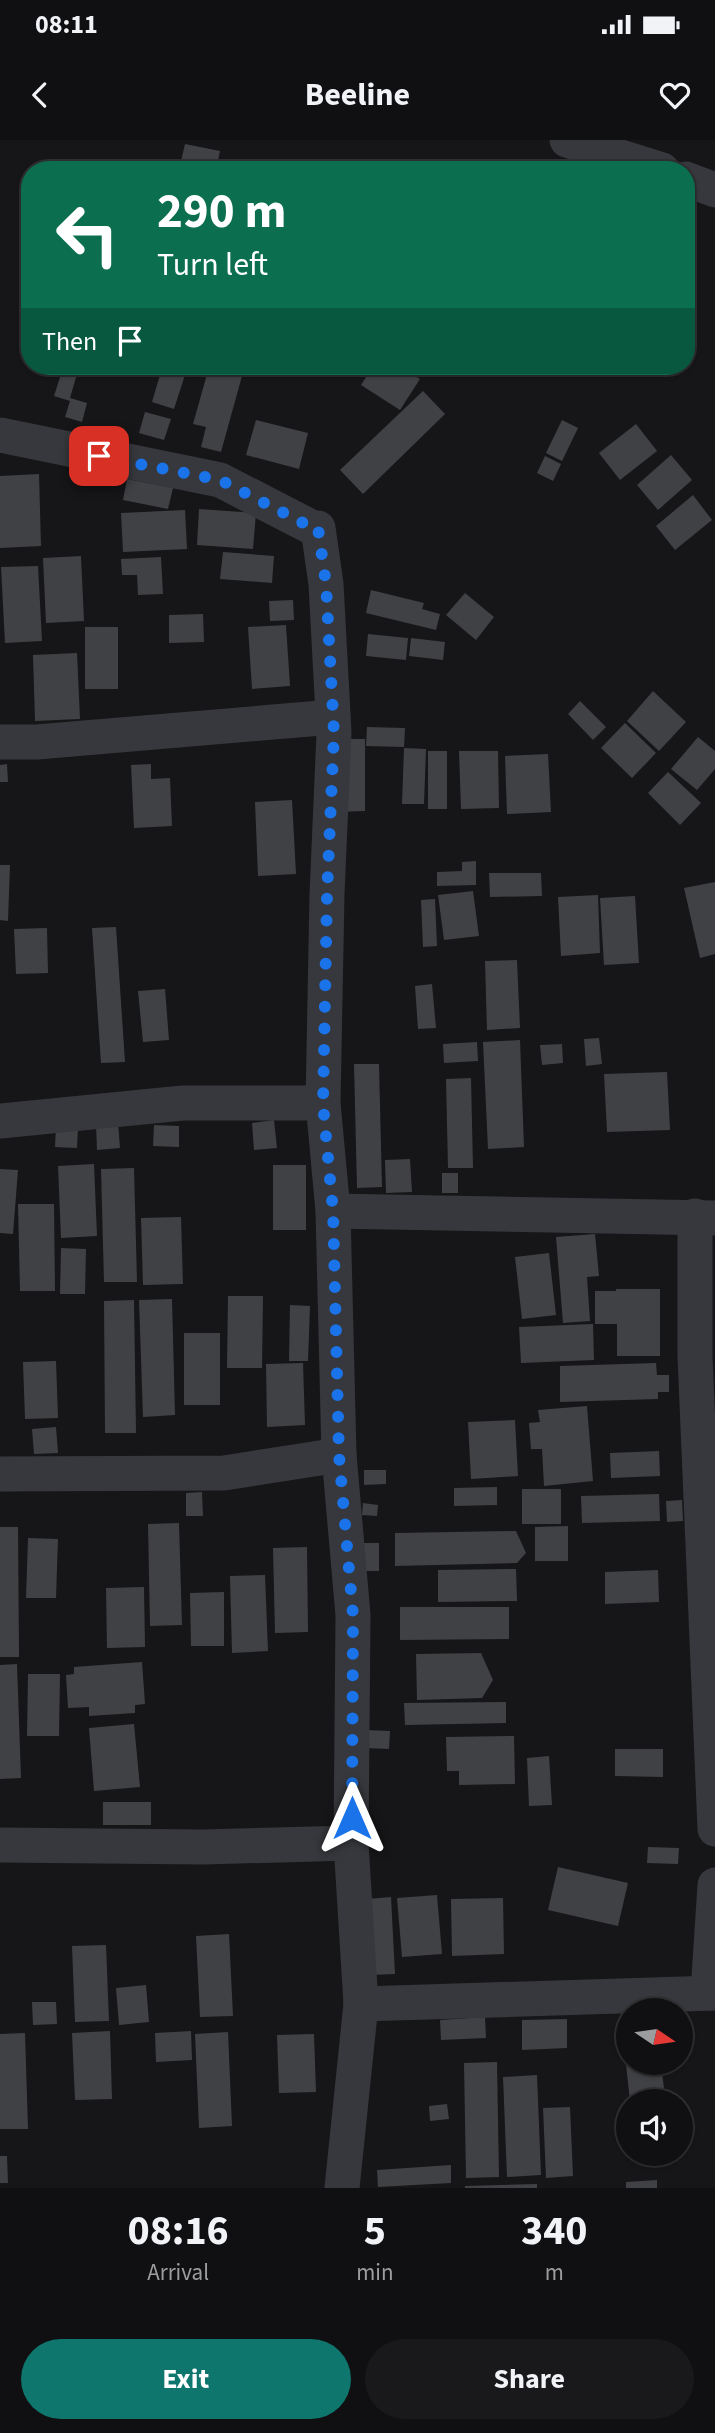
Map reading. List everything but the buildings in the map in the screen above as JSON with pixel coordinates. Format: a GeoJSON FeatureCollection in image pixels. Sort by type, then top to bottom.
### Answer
{"type":"FeatureCollection","features":[{"type":"Feature","properties":{"kind":"street"},"geometry":{"type":"LineString","coordinates":[[567,140],[634,161]]}},
{"type":"Feature","properties":{"kind":"street"},"geometry":{"type":"LineString","coordinates":[[695,182],[715,190]]}},
{"type":"Feature","properties":{"kind":"street"},"geometry":{"type":"LineString","coordinates":[[0,435],[220,480],[313,528],[318,528],[326,584],[333,717],[323,1104],[333,1211],[339,1455],[353,1615],[351,1843],[361,2004],[342,2188]]}},
{"type":"Feature","properties":{"kind":"street"},"geometry":{"type":"LineString","coordinates":[[0,742],[37,742],[333,717]]}},
{"type":"Feature","properties":{"kind":"street"},"geometry":{"type":"LineString","coordinates":[[0,1121],[183,1103],[323,1104]]}},
{"type":"Feature","properties":{"kind":"street"},"geometry":{"type":"LineString","coordinates":[[333,1211],[705,1217],[695,1356],[715,1829]]}},
{"type":"Feature","properties":{"kind":"street"},"geometry":{"type":"LineString","coordinates":[[0,1474],[225,1473],[339,1455]]}},
{"type":"Feature","properties":{"kind":"street"},"geometry":{"type":"LineString","coordinates":[[0,1845],[203,1847],[351,1843]]}},
{"type":"Feature","properties":{"kind":"street"},"geometry":{"type":"LineString","coordinates":[[361,2004],[712,1993],[715,1885]]}},
{"type":"Feature","properties":{"kind":"route"},"geometry":{"type":"LineString","coordinates":[[99,456],[220,480],[313,528],[318,528],[326,584],[334,733],[327,894],[323,1104],[333,1211],[339,1455],[353,1615],[352,1818]]}}]}
